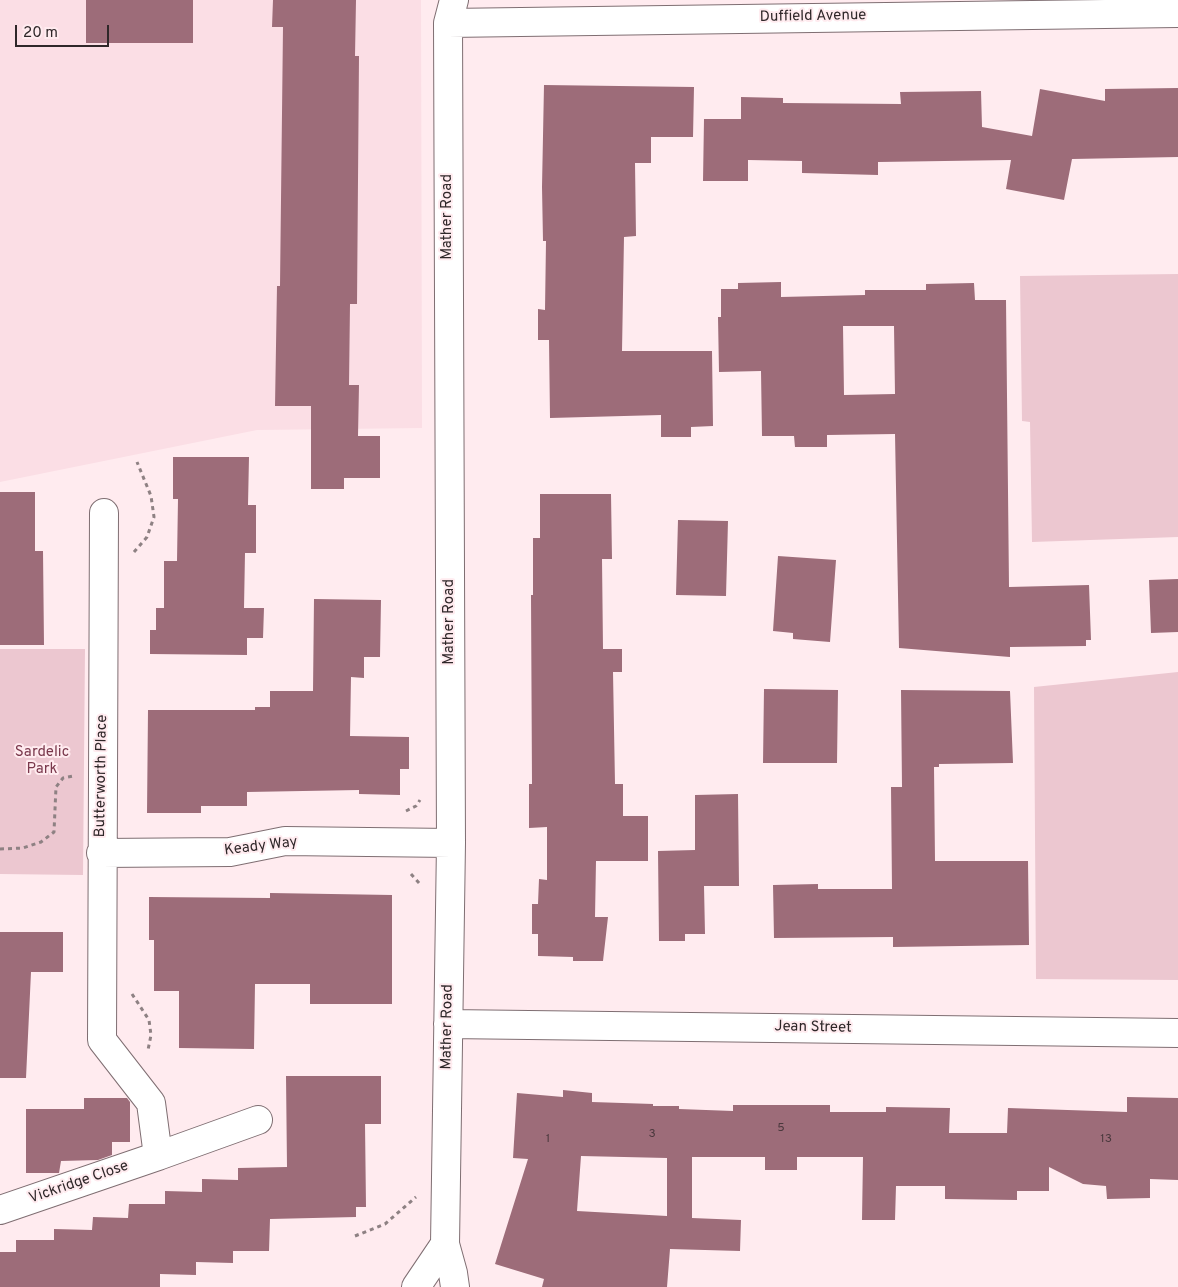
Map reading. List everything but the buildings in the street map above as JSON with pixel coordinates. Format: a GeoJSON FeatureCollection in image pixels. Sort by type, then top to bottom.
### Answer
{"type":"FeatureCollection","features":[{"type":"Feature","properties":{"kind":"street","name":"Duffield Avenue"},"geometry":{"type":"LineString","coordinates":[[451,12],[1178,12]]}},
{"type":"Feature","properties":{"kind":"street","name":"Mather Road"},"geometry":{"type":"LineString","coordinates":[[451,12],[451,843],[445,1244],[453,1273],[454,1287]]}},
{"type":"Feature","properties":{"kind":"street","name":"Butterworth Place"},"geometry":{"type":"LineString","coordinates":[[104,513],[101,853],[102,1040],[134,1082]]}},
{"type":"Feature","properties":{"kind":"street","name":"Keady Way"},"geometry":{"type":"LineString","coordinates":[[101,853],[230,852],[285,841],[451,843]]}},
{"type":"Feature","properties":{"kind":"street","name":"Jean Street"},"geometry":{"type":"LineString","coordinates":[[448,1024],[1178,1034]]}},
{"type":"Feature","properties":{"kind":"street"},"geometry":{"type":"LineString","coordinates":[[134,1082],[151,1103],[158,1156]]}},
{"type":"Feature","properties":{"kind":"street","name":"Vickridge Close"},"geometry":{"type":"LineString","coordinates":[[0,1210],[258,1120]]}},
{"type":"Feature","properties":{"kind":"street"},"geometry":{"type":"LineString","coordinates":[[416,1287],[445,1244]]}},
{"type":"Feature","properties":{"kind":"path"},"geometry":{"type":"LineString","coordinates":[[133,554],[147,538],[154,517],[151,496],[137,462]]}},
{"type":"Feature","properties":{"kind":"path"},"geometry":{"type":"LineString","coordinates":[[0,849],[23,848],[42,842],[54,832],[56,787],[64,778],[79,774],[102,774]]}},
{"type":"Feature","properties":{"kind":"path"},"geometry":{"type":"LineString","coordinates":[[404,812],[416,806],[424,793]]}},
{"type":"Feature","properties":{"kind":"path"},"geometry":{"type":"LineString","coordinates":[[410,872],[417,879],[423,891]]}},
{"type":"Feature","properties":{"kind":"path"},"geometry":{"type":"LineString","coordinates":[[127,986],[149,1020],[151,1034],[149,1047],[134,1082]]}},
{"type":"Feature","properties":{"kind":"path"},"geometry":{"type":"LineString","coordinates":[[355,1236],[386,1224],[418,1194]]}},
{"type":"Feature","properties":{"kind":"shaded area"},"geometry":{"type":"Polygon","coordinates":[[[0,0],[421,0],[422,428],[257,430],[0,482],[0,0]]]}},
{"type":"Feature","properties":{"kind":"green space"},"geometry":{"type":"Polygon","coordinates":[[[1178,274],[1178,537],[1032,542],[1030,422],[1022,421],[1020,276],[1178,274]]]}},
{"type":"Feature","properties":{"kind":"green space","name":"Sardelic Park"},"geometry":{"type":"Polygon","coordinates":[[[0,649],[85,649],[83,875],[0,874],[0,649]]]}},
{"type":"Feature","properties":{"kind":"green space"},"geometry":{"type":"Polygon","coordinates":[[[1178,672],[1178,980],[1036,979],[1034,687],[1178,672]]]}}]}
